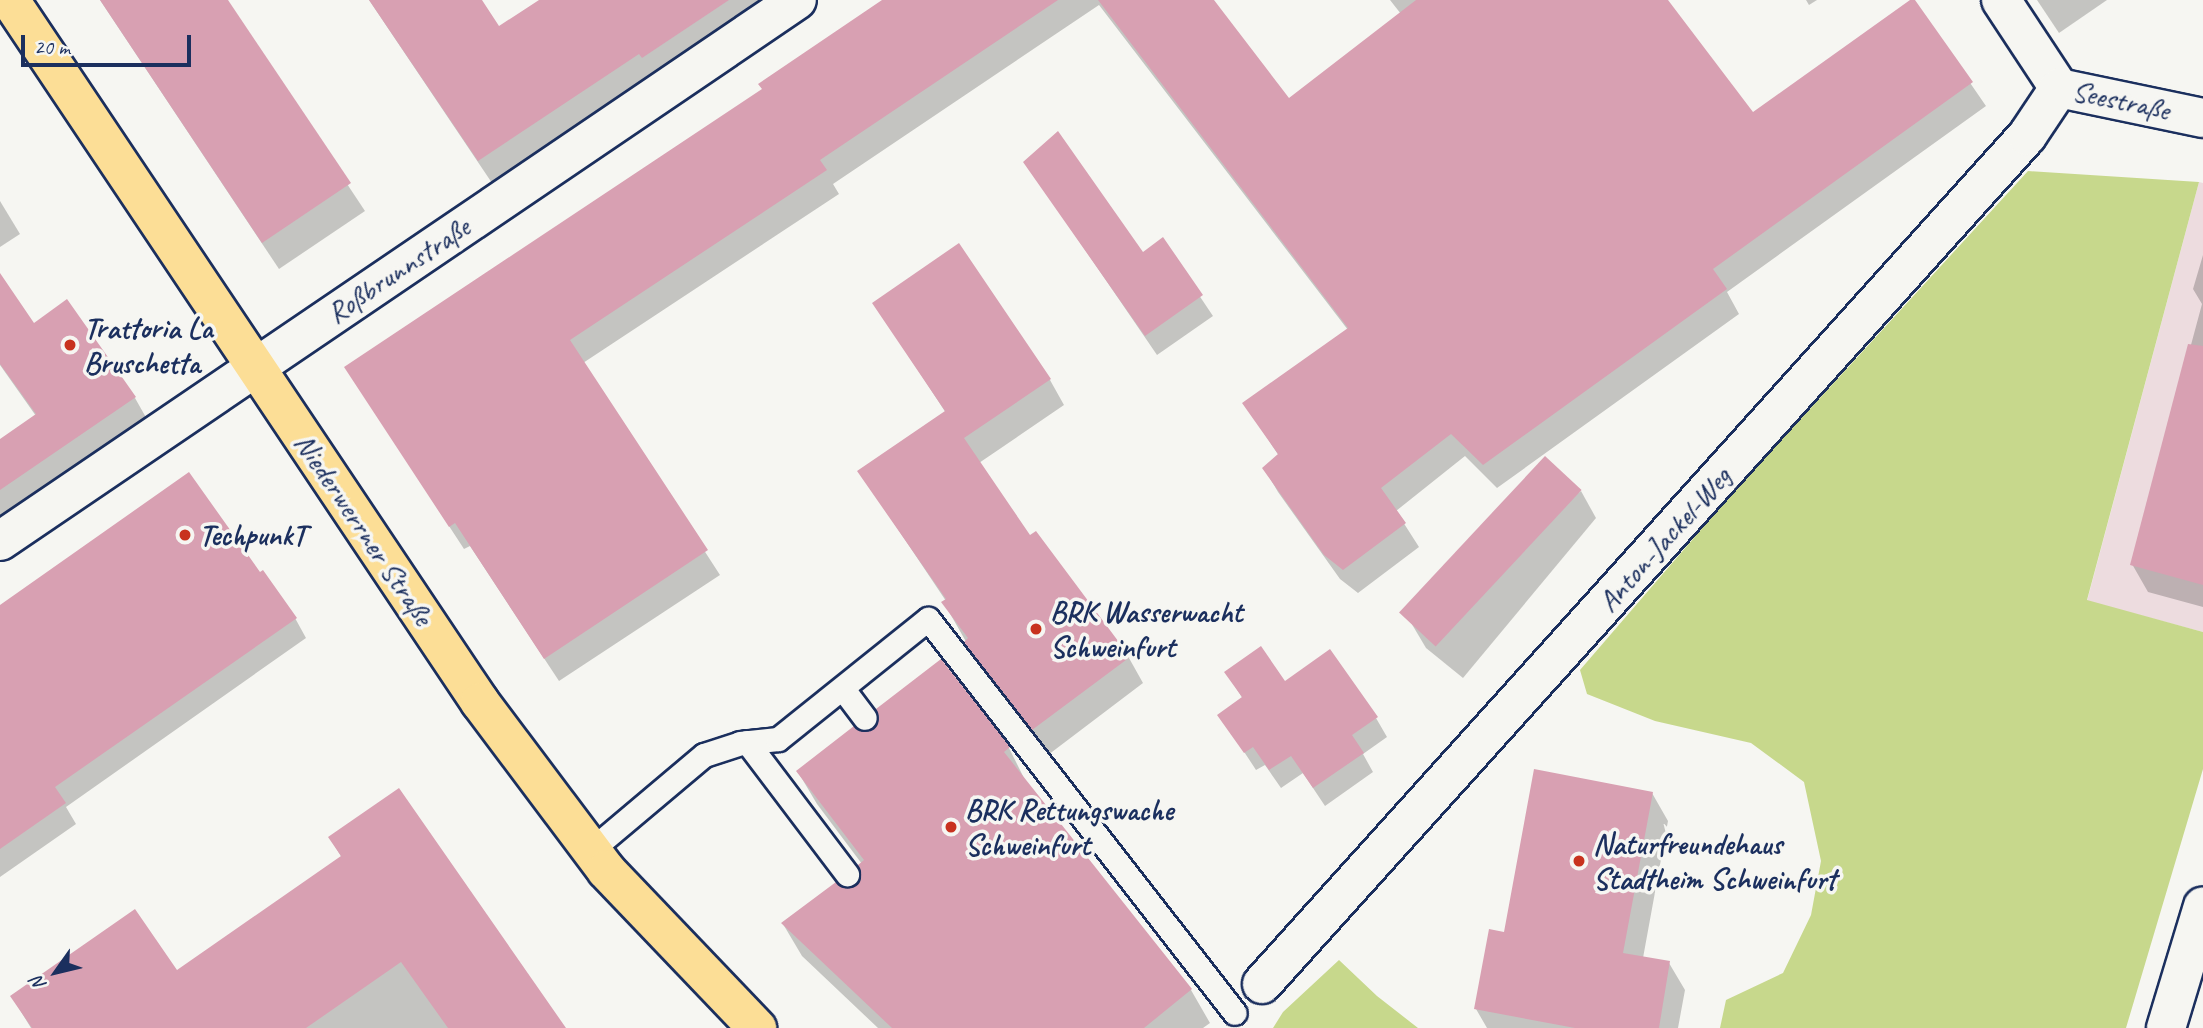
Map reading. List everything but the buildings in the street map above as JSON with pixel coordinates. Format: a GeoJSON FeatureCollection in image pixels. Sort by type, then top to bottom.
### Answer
{"type":"FeatureCollection","features":[{"type":"Feature","properties":{"kind":"main road","name":"Niederwerrner Straße"},"geometry":{"type":"LineString","coordinates":[[10,0],[480,702],[591,850],[757,1028]]}},
{"type":"Feature","properties":{"kind":"street","name":"Roßbrunnstraße"},"geometry":{"type":"LineString","coordinates":[[0,541],[797,0]]}},
{"type":"Feature","properties":{"kind":"street","name":"Seestraße"},"geometry":{"type":"LineString","coordinates":[[2001,0],[2059,88],[2201,114]]}},
{"type":"Feature","properties":{"kind":"street","name":"Anton-Jackel-Weg"},"geometry":{"type":"LineString","coordinates":[[1262,984],[2027,136],[2059,88]]}},
{"type":"Feature","properties":{"kind":"street"},"geometry":{"type":"LineString","coordinates":[[2166,1028],[2203,906]]}},
{"type":"Feature","properties":{"kind":"lane"},"geometry":{"type":"LineString","coordinates":[[591,850],[704,755],[747,742],[778,739],[928,620],[1235,1013]]}},
{"type":"Feature","properties":{"kind":"lane"},"geometry":{"type":"LineString","coordinates":[[843,689],[865,718]]}},
{"type":"Feature","properties":{"kind":"lane"},"geometry":{"type":"LineString","coordinates":[[747,742],[846,874]]}},
{"type":"Feature","properties":{"kind":"shaded area"},"geometry":{"type":"Polygon","coordinates":[[[2199,182],[2203,183],[2203,632],[2087,601],[2199,182]]]}},
{"type":"Feature","properties":{"kind":"green space"},"geometry":{"type":"Polygon","coordinates":[[[2028,171],[2199,182],[2087,600],[2203,632],[2203,769],[2126,1028],[1720,1028],[1726,1000],[1783,973],[1811,915],[1821,861],[1804,782],[1751,743],[1655,721],[1587,694],[1580,670],[1730,496],[2028,171]]]}},
{"type":"Feature","properties":{"kind":"green space"},"geometry":{"type":"Polygon","coordinates":[[[1339,960],[1377,996],[1418,1028],[1273,1028],[1283,1012],[1339,960]]]}},
{"type":"Feature","properties":{"kind":"place","name":"Trattoria La Bruschetta"},"geometry":{"type":"Point","coordinates":[70,345]}},
{"type":"Feature","properties":{"kind":"place","name":"TechpunkT"},"geometry":{"type":"Point","coordinates":[185,535]}},
{"type":"Feature","properties":{"kind":"place","name":"BRK Wasserwacht Schweinfurt"},"geometry":{"type":"Point","coordinates":[1036,629]}},
{"type":"Feature","properties":{"kind":"place","name":"BRK Rettungswache Schweinfurt"},"geometry":{"type":"Point","coordinates":[951,827]}},
{"type":"Feature","properties":{"kind":"place","name":"Naturfreundehaus Stadtheim Schweinfurt"},"geometry":{"type":"Point","coordinates":[1579,861]}}]}
